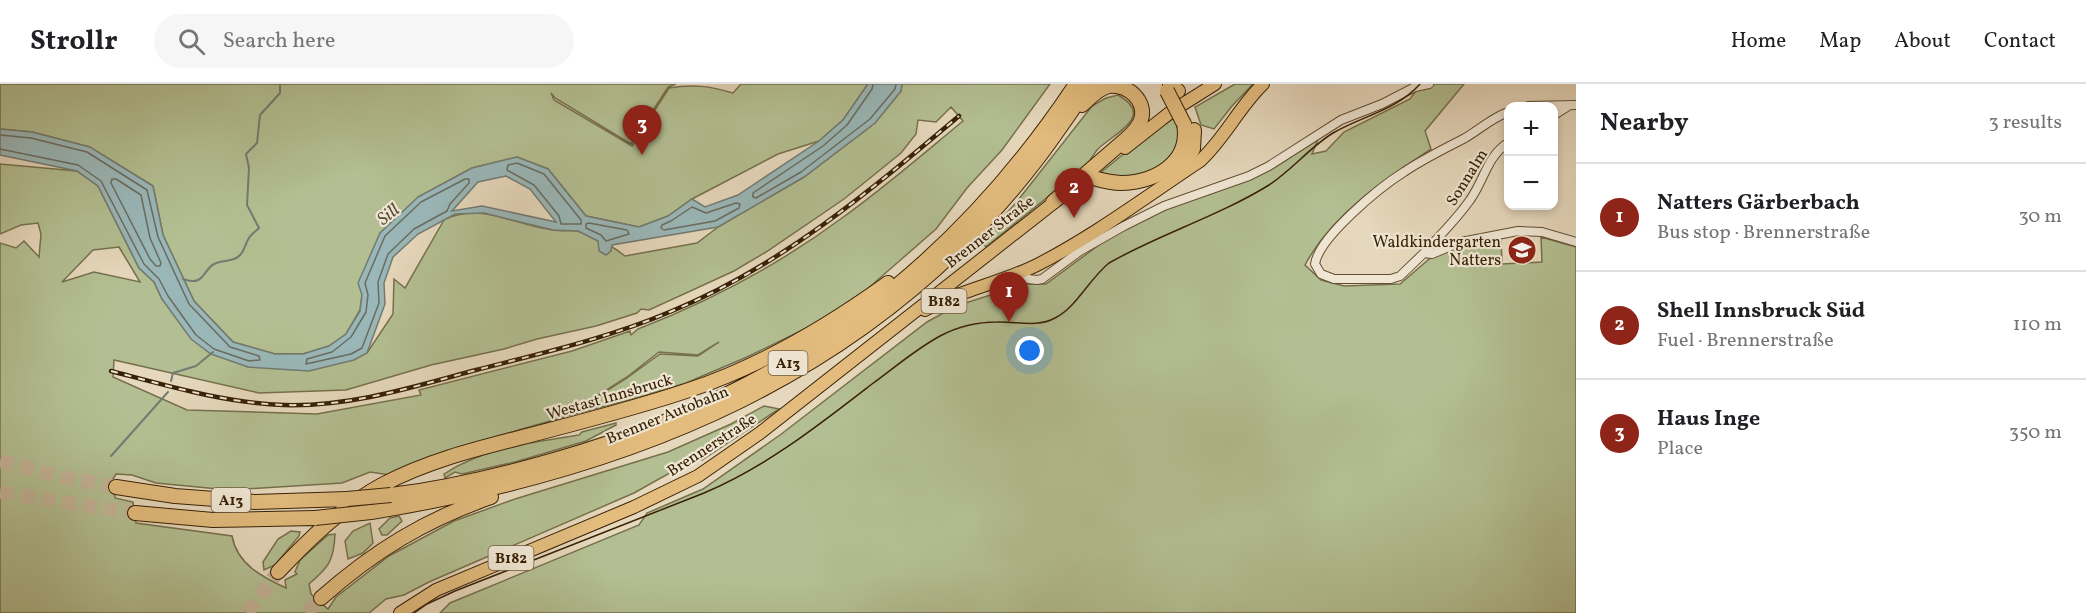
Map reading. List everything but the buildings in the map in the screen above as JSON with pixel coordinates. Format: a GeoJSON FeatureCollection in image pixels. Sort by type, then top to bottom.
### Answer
{"type":"FeatureCollection","features":[{"type":"Feature","properties":{"kind":"highway","name":"Brenner Autobahn"},"geometry":{"type":"LineString","coordinates":[[116,487],[175,496],[255,501],[347,499],[391,495],[453,485],[550,462],[668,422],[774,371],[833,335],[879,301],[948,240],[995,191],[1021,160],[1076,84]]}},
{"type":"Feature","properties":{"kind":"highway","name":"Brenner Autobahn"},"geometry":{"type":"LineString","coordinates":[[135,513],[213,520],[315,518],[439,501],[584,463],[668,434],[747,399],[843,341],[918,283],[959,246],[1037,160],[1090,84]]}},
{"type":"Feature","properties":{"kind":"highway"},"geometry":{"type":"LineString","coordinates":[[1053,202],[1135,131],[1141,121],[1142,110],[1138,97],[1130,90],[1110,85],[1095,93],[1067,118]]}},
{"type":"Feature","properties":{"kind":"highway"},"geometry":{"type":"LineString","coordinates":[[1170,86],[1195,135],[1194,149],[1177,174]]}},
{"type":"Feature","properties":{"kind":"highway"},"geometry":{"type":"LineString","coordinates":[[1090,177],[1122,183],[1148,179],[1161,173],[1175,161],[1183,149],[1189,123]]}},
{"type":"Feature","properties":{"kind":"highway","name":"Westast Innsbruck"},"geometry":{"type":"LineString","coordinates":[[278,572],[321,529],[352,504],[382,485],[424,466],[463,453],[618,412],[692,389],[732,373],[808,336],[849,311],[948,240]]}},
{"type":"Feature","properties":{"kind":"highway","name":"A13"},"geometry":{"type":"LineString","coordinates":[[321,598],[375,554],[415,530],[468,505],[584,463]]}},
{"type":"Feature","properties":{"kind":"main road","name":"Brenner Straße"},"geometry":{"type":"LineString","coordinates":[[898,325],[978,260],[1053,202],[1090,177],[1172,111],[1215,84]]}},
{"type":"Feature","properties":{"kind":"main road","name":"B182"},"geometry":{"type":"LineString","coordinates":[[992,284],[1023,272],[1091,232],[1200,161],[1213,148],[1243,105],[1263,84]]}},
{"type":"Feature","properties":{"kind":"main road"},"geometry":{"type":"LineString","coordinates":[[978,260],[976,271],[978,277],[992,284]]}},
{"type":"Feature","properties":{"kind":"main road","name":"Brenner Straße"},"geometry":{"type":"LineString","coordinates":[[898,325],[946,300],[992,284]]}},
{"type":"Feature","properties":{"kind":"main road","name":"Brennerstraße"},"geometry":{"type":"LineString","coordinates":[[399,613],[436,590],[609,516],[724,452],[793,406],[898,325]]}},
{"type":"Feature","properties":{"kind":"street"},"geometry":{"type":"LineString","coordinates":[[1023,272],[1028,279],[1042,279],[1080,251],[1124,226],[1164,206],[1259,171],[1341,120],[1382,104],[1415,87],[1429,84]]}},
{"type":"Feature","properties":{"kind":"street"},"geometry":{"type":"LineString","coordinates":[[1558,105],[1574,105]]}},
{"type":"Feature","properties":{"kind":"street"},"geometry":{"type":"LineString","coordinates":[[1558,113],[1574,105]]}},
{"type":"Feature","properties":{"kind":"street","name":"Sonnalm"},"geometry":{"type":"LineString","coordinates":[[1504,114],[1392,179],[1340,225],[1322,247],[1315,261],[1315,267],[1329,278],[1391,279],[1400,276],[1456,219],[1472,197],[1490,161],[1504,147]]}},
{"type":"Feature","properties":{"kind":"street","name":"Sonnalm"},"geometry":{"type":"LineString","coordinates":[[1424,253],[1432,254],[1461,242],[1518,231],[1542,232],[1576,242]]}},
{"type":"Feature","properties":{"kind":"green space"},"geometry":{"type":"Polygon","coordinates":[[[0,84],[676,84],[668,87],[631,144],[555,98],[551,93],[554,100],[632,146],[669,88],[701,86],[733,93],[741,84],[868,84],[843,120],[819,141],[778,154],[692,199],[668,216],[639,227],[586,216],[548,169],[517,157],[472,168],[418,197],[362,295],[360,310],[346,334],[329,346],[303,354],[275,354],[233,342],[194,301],[163,235],[153,186],[89,147],[32,132],[0,129],[0,84]]]}},
{"type":"Feature","properties":{"kind":"green space"},"geometry":{"type":"Polygon","coordinates":[[[902,84],[1050,84],[1002,150],[967,188],[936,229],[865,291],[815,324],[686,383],[567,416],[627,378],[660,354],[698,356],[719,342],[698,355],[659,352],[627,377],[564,417],[446,451],[390,475],[370,472],[342,483],[229,490],[156,483],[132,475],[116,474],[113,479],[115,498],[133,502],[136,523],[232,536],[245,562],[260,574],[286,588],[285,580],[297,574],[295,572],[300,560],[328,535],[335,534],[329,563],[309,584],[311,594],[328,609],[336,597],[389,556],[454,521],[515,499],[668,452],[731,424],[764,406],[779,409],[702,460],[691,461],[634,493],[404,595],[386,599],[369,613],[0,613],[0,243],[16,248],[24,241],[39,257],[41,234],[38,223],[21,225],[0,234],[0,164],[77,171],[98,186],[139,268],[154,282],[162,299],[248,367],[367,353],[393,314],[394,279],[405,288],[444,220],[458,215],[485,214],[539,228],[577,231],[604,242],[625,256],[697,243],[718,227],[804,177],[875,123],[901,91],[902,84]],[[951,107],[936,122],[918,120],[916,134],[901,153],[844,199],[766,252],[734,271],[649,310],[641,309],[637,313],[596,326],[431,365],[346,390],[259,393],[114,360],[113,377],[187,410],[317,414],[421,395],[419,390],[572,351],[630,331],[631,335],[638,329],[718,294],[769,266],[818,235],[873,195],[963,121],[951,107]],[[119,247],[93,250],[62,282],[94,272],[140,282],[119,247]]]}},
{"type":"Feature","properties":{"kind":"green space"},"geometry":{"type":"Polygon","coordinates":[[[1235,84],[1253,84],[1214,129],[1201,125],[1195,107],[1235,84]]]}},
{"type":"Feature","properties":{"kind":"green space"},"geometry":{"type":"Polygon","coordinates":[[[1421,84],[1464,84],[1425,131],[1431,149],[1395,173],[1344,214],[1316,247],[1305,265],[1321,280],[1344,286],[1400,284],[1435,254],[1501,238],[1502,264],[1542,262],[1541,237],[1576,247],[1576,613],[440,613],[450,603],[639,525],[647,513],[703,489],[780,435],[927,322],[956,306],[1025,284],[1046,284],[1122,228],[1169,205],[1210,194],[1320,135],[1312,154],[1326,151],[1344,132],[1410,99],[1421,84]]]}},
{"type":"Feature","properties":{"kind":"green space"},"geometry":{"type":"Polygon","coordinates":[[[1118,95],[1129,103],[1133,111],[1128,125],[1097,150],[1086,166],[986,247],[981,241],[1015,204],[1092,106],[1106,98],[1118,95]]]}},
{"type":"Feature","properties":{"kind":"green space"},"geometry":{"type":"Polygon","coordinates":[[[1176,117],[1180,140],[1178,149],[1166,163],[1149,172],[1131,177],[1116,178],[1099,174],[1137,143],[1176,117]]]}},
{"type":"Feature","properties":{"kind":"green space"},"geometry":{"type":"Polygon","coordinates":[[[616,423],[586,441],[515,462],[462,474],[455,472],[445,478],[444,474],[459,465],[492,452],[579,435],[582,432],[616,423]]]}},
{"type":"Feature","properties":{"kind":"green space"},"geometry":{"type":"Polygon","coordinates":[[[399,516],[402,521],[387,535],[382,535],[379,529],[390,518],[399,516]]]}},
{"type":"Feature","properties":{"kind":"green space"},"geometry":{"type":"Polygon","coordinates":[[[370,523],[373,543],[363,553],[348,559],[345,541],[353,531],[370,523]]]}},
{"type":"Feature","properties":{"kind":"green space"},"geometry":{"type":"Polygon","coordinates":[[[291,531],[300,532],[299,536],[275,565],[264,570],[263,562],[278,539],[291,531]]]}},
{"type":"Feature","properties":{"kind":"water"},"geometry":{"type":"Polygon","coordinates":[[[868,84],[902,84],[901,91],[875,123],[804,177],[718,227],[612,245],[611,251],[606,255],[599,251],[598,241],[578,231],[553,230],[484,213],[455,214],[418,234],[393,257],[384,283],[385,304],[367,353],[354,360],[309,371],[248,367],[211,354],[191,339],[162,299],[154,282],[139,268],[98,186],[77,171],[0,155],[0,129],[32,132],[90,147],[153,186],[163,235],[194,301],[233,342],[275,354],[303,354],[329,346],[346,334],[360,311],[362,295],[358,283],[380,233],[418,197],[472,168],[517,157],[548,169],[586,216],[639,227],[668,216],[692,199],[705,207],[738,195],[819,141],[843,120],[868,84]],[[506,176],[478,182],[452,211],[482,206],[556,222],[530,189],[506,176]]]}},
{"type":"Feature","properties":{"kind":"waterway"},"geometry":{"type":"LineString","coordinates":[[183,279],[195,281],[214,264],[237,257],[259,228],[247,205],[249,168],[246,154],[257,143],[260,115],[280,93],[280,84]]}},
{"type":"Feature","properties":{"kind":"waterway"},"geometry":{"type":"LineString","coordinates":[[171,381],[173,373],[196,366],[213,352]]}},
{"type":"Feature","properties":{"kind":"waterway"},"geometry":{"type":"LineString","coordinates":[[111,456],[168,392]]}},
{"type":"Feature","properties":{"kind":"tunnel"},"geometry":{"type":"LineString","coordinates":[[0,461],[67,478],[116,487]]}},
{"type":"Feature","properties":{"kind":"tunnel"},"geometry":{"type":"LineString","coordinates":[[0,492],[135,513]]}},
{"type":"Feature","properties":{"kind":"tunnel"},"geometry":{"type":"LineString","coordinates":[[247,613],[278,572]]}},
{"type":"Feature","properties":{"kind":"tunnel"},"geometry":{"type":"LineString","coordinates":[[306,613],[321,598]]}},
{"type":"Feature","properties":{"kind":"tram line"},"geometry":{"type":"LineString","coordinates":[[414,613],[455,591],[727,483],[791,444],[914,353],[947,333],[982,323],[1041,323],[1055,318],[1070,307],[1109,263],[1250,196],[1277,179],[1333,133],[1401,100],[1420,84]]}},
{"type":"Feature","properties":{"kind":"railway"},"geometry":{"type":"LineString","coordinates":[[111,371],[175,388],[240,401],[309,405],[381,395],[600,337],[672,311],[750,272],[823,225],[858,199],[959,116]]}},
{"type":"Feature","properties":{"kind":"place","name":"Haus Inge"},"geometry":{"type":"Point","coordinates":[642,155]}},
{"type":"Feature","properties":{"kind":"place","name":"Shell Innsbruck Süd"},"geometry":{"type":"Point","coordinates":[1074,218]}},
{"type":"Feature","properties":{"kind":"place","name":"Waldkindergarten Natters"},"geometry":{"type":"Point","coordinates":[1522,250]}},
{"type":"Feature","properties":{"kind":"place","name":"Natters Gärberbach"},"geometry":{"type":"Point","coordinates":[1009,322]}},
{"type":"Feature","properties":{"kind":"water label","name":"Sill"},"geometry":{"type":"Point","coordinates":[388,214]}}]}
